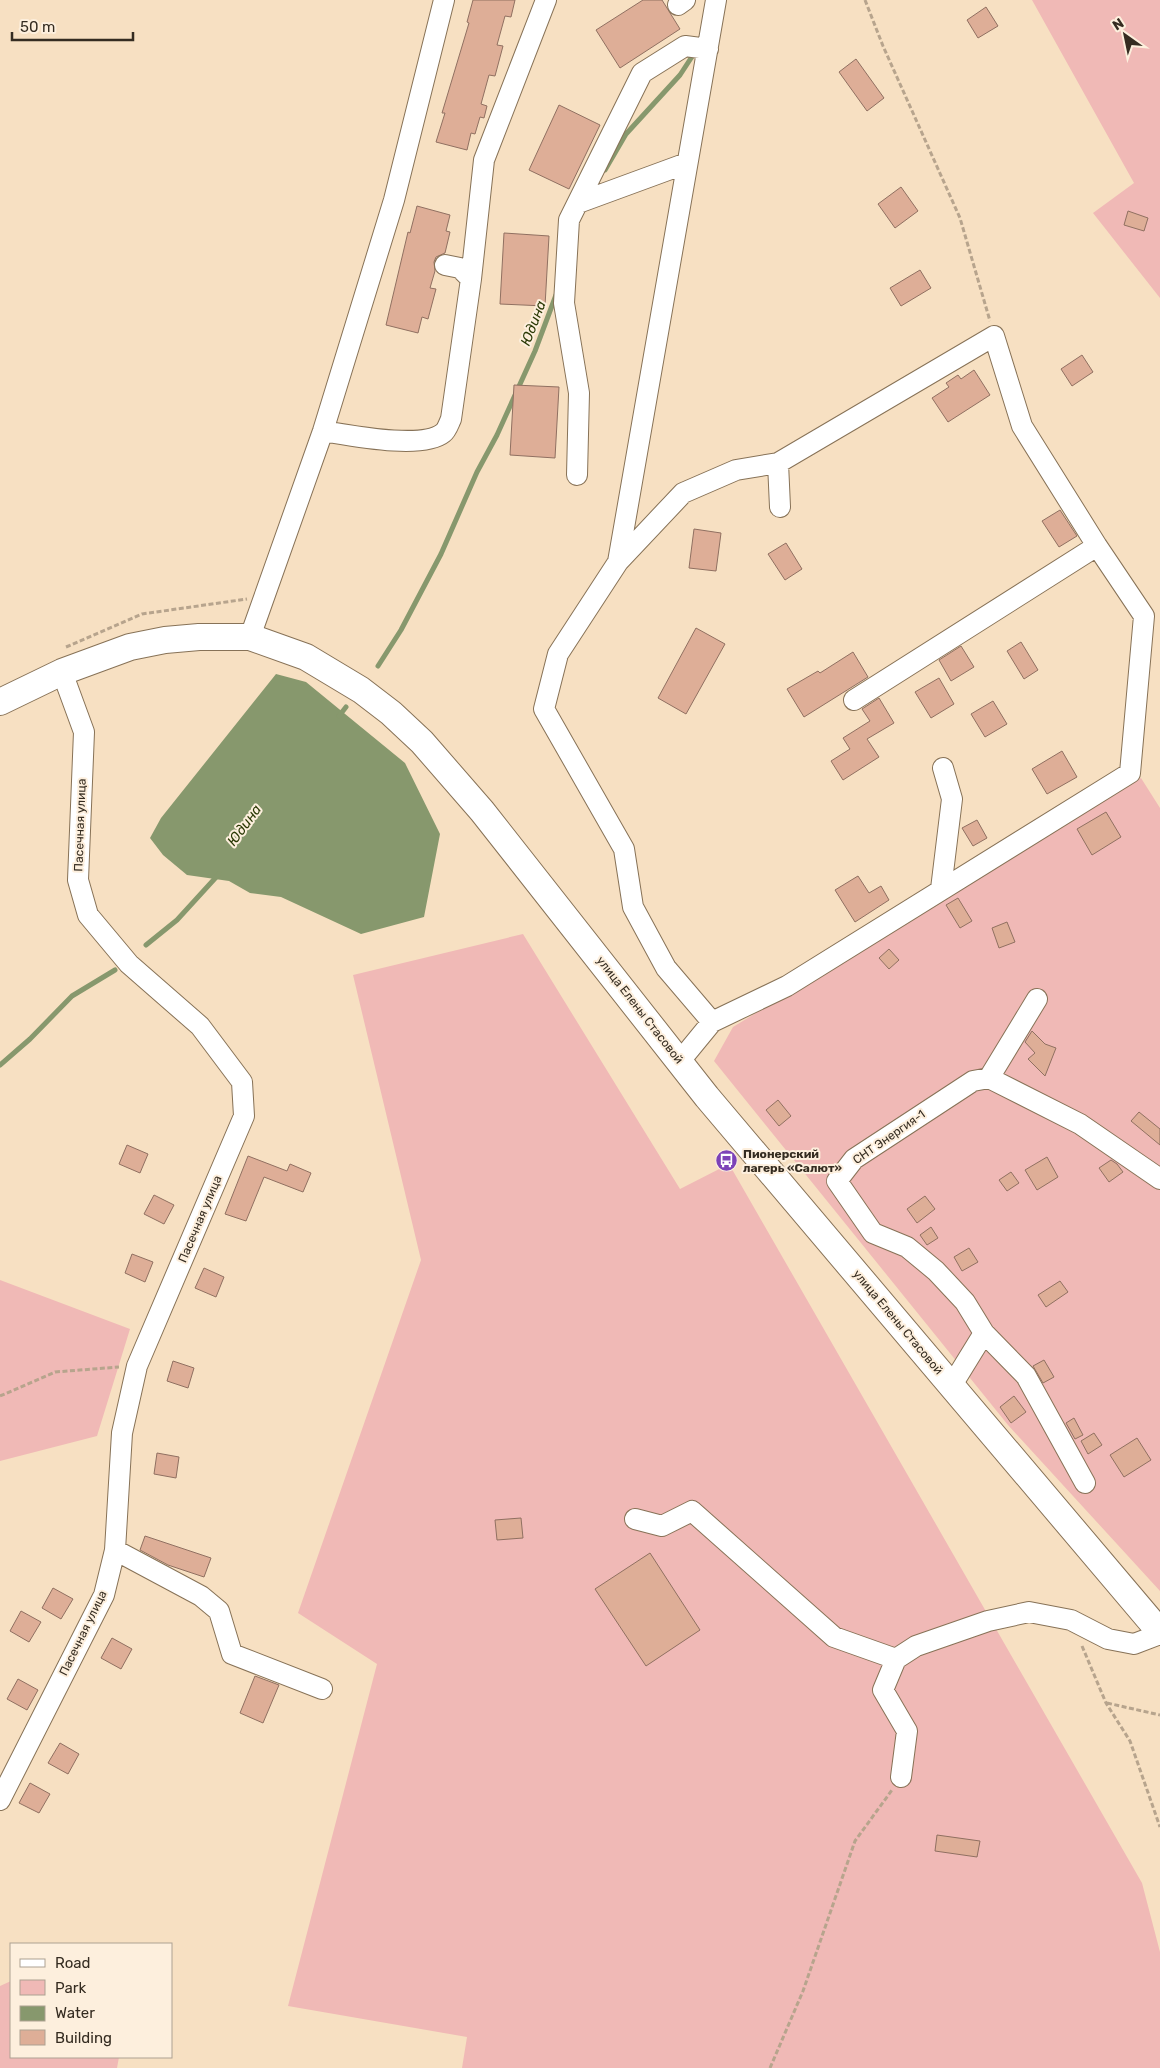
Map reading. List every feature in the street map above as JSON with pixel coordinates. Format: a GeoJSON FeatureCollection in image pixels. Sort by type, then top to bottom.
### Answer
{"type":"FeatureCollection","features":[{"type":"Feature","properties":{"kind":"main road","name":"улица Елены Стасовой"},"geometry":{"type":"LineString","coordinates":[[0,702],[62,672],[130,648],[166,640],[199,637],[250,637],[306,657],[361,690],[392,713],[422,742],[482,811],[707,1097],[1160,1633]]}},
{"type":"Feature","properties":{"kind":"street"},"geometry":{"type":"LineString","coordinates":[[250,637],[323,431],[394,200],[444,0]]}},
{"type":"Feature","properties":{"kind":"street"},"geometry":{"type":"LineString","coordinates":[[323,431],[394,441],[428,439],[443,433],[451,419],[484,160],[546,0]]}},
{"type":"Feature","properties":{"kind":"street"},"geometry":{"type":"LineString","coordinates":[[618,562],[716,0]]}},
{"type":"Feature","properties":{"kind":"street"},"geometry":{"type":"LineString","coordinates":[[577,475],[579,392],[564,303],[570,220],[642,72],[685,46],[708,49]]}},
{"type":"Feature","properties":{"kind":"street"},"geometry":{"type":"LineString","coordinates":[[578,203],[688,163]]}},
{"type":"Feature","properties":{"kind":"street"},"geometry":{"type":"LineString","coordinates":[[445,265],[460,268],[470,279]]}},
{"type":"Feature","properties":{"kind":"street"},"geometry":{"type":"LineString","coordinates":[[680,1061],[712,1022],[787,986],[1130,773],[1144,616],[1097,546],[1022,426],[994,336],[778,463],[736,470],[684,493],[618,562],[558,654],[544,709],[624,849],[633,907],[666,968],[712,1022]]}},
{"type":"Feature","properties":{"kind":"street"},"geometry":{"type":"LineString","coordinates":[[778,463],[780,507]]}},
{"type":"Feature","properties":{"kind":"street"},"geometry":{"type":"LineString","coordinates":[[854,700],[1097,546]]}},
{"type":"Feature","properties":{"kind":"street","name":"Пасечная улица"},"geometry":{"type":"LineString","coordinates":[[0,1800],[104,1595],[115,1550],[122,1433],[137,1366],[244,1116],[242,1082],[200,1026],[129,964],[88,915],[78,880],[84,732],[62,672]]}},
{"type":"Feature","properties":{"kind":"street"},"geometry":{"type":"LineString","coordinates":[[942,889],[952,799],[943,768]]}},
{"type":"Feature","properties":{"kind":"street"},"geometry":{"type":"LineString","coordinates":[[1037,999],[989,1078],[1080,1124],[1160,1178]]}},
{"type":"Feature","properties":{"kind":"street","name":"СНТ Энергия-1"},"geometry":{"type":"LineString","coordinates":[[984,1332],[965,1302],[936,1271],[908,1247],[873,1233],[837,1181],[854,1159],[972,1080],[989,1078]]}},
{"type":"Feature","properties":{"kind":"street"},"geometry":{"type":"LineString","coordinates":[[952,1385],[984,1332],[1026,1376],[1085,1483]]}},
{"type":"Feature","properties":{"kind":"street"},"geometry":{"type":"LineString","coordinates":[[635,1519],[662,1526],[692,1511],[834,1637],[896,1659]]}},
{"type":"Feature","properties":{"kind":"street"},"geometry":{"type":"LineString","coordinates":[[115,1550],[201,1596],[219,1611],[232,1654],[322,1689]]}},
{"type":"Feature","properties":{"kind":"street"},"geometry":{"type":"LineString","coordinates":[[901,1778],[907,1731],[883,1690],[896,1659],[916,1646],[988,1621],[1029,1612],[1071,1620],[1108,1639],[1134,1644],[1160,1633]]}},
{"type":"Feature","properties":{"kind":"path"},"geometry":{"type":"LineString","coordinates":[[865,0],[882,46],[960,218],[994,336]]}},
{"type":"Feature","properties":{"kind":"path"},"geometry":{"type":"LineString","coordinates":[[0,1396],[54,1372],[137,1366]]}},
{"type":"Feature","properties":{"kind":"path"},"geometry":{"type":"LineString","coordinates":[[1071,1620],[1106,1703],[1130,1741],[1160,1827]]}},
{"type":"Feature","properties":{"kind":"path"},"geometry":{"type":"LineString","coordinates":[[1106,1703],[1160,1715]]}},
{"type":"Feature","properties":{"kind":"path"},"geometry":{"type":"LineString","coordinates":[[770,2068],[802,1991],[854,1841],[901,1778]]}},
{"type":"Feature","properties":{"kind":"green space"},"geometry":{"type":"Polygon","coordinates":[[[1032,0],[1160,0],[1160,298],[1093,213],[1134,183],[1032,0]]]}},
{"type":"Feature","properties":{"kind":"green space"},"geometry":{"type":"Polygon","coordinates":[[[1141,778],[1160,808],[1160,1591],[1008,1425],[714,1061],[733,1027],[1141,778]]]}},
{"type":"Feature","properties":{"kind":"green space"},"geometry":{"type":"Polygon","coordinates":[[[523,934],[680,1189],[729,1164],[1142,1883],[1160,1952],[1160,2068],[462,2068],[467,2037],[288,2006],[377,1664],[298,1613],[421,1260],[353,975],[523,934]]]}},
{"type":"Feature","properties":{"kind":"green space"},"geometry":{"type":"Polygon","coordinates":[[[0,1280],[130,1329],[97,1436],[0,1461],[0,1280]]]}},
{"type":"Feature","properties":{"kind":"green space"},"geometry":{"type":"Polygon","coordinates":[[[10,1981],[10,2058],[119,2058],[117,2068],[0,2068],[0,1986],[10,1981]]]}},
{"type":"Feature","properties":{"kind":"water"},"geometry":{"type":"Polygon","coordinates":[[[276,674],[306,682],[405,763],[440,834],[424,917],[361,934],[281,897],[250,893],[229,881],[187,875],[163,855],[150,838],[161,818],[276,674]]]}},
{"type":"Feature","properties":{"kind":"building"},"geometry":{"type":"Polygon","coordinates":[[[473,0],[515,0],[511,17],[505,16],[497,45],[503,46],[495,76],[489,75],[481,104],[487,106],[484,118],[480,117],[475,134],[471,133],[467,150],[436,142],[445,113],[442,113],[469,23],[467,22],[473,0]]]}},
{"type":"Feature","properties":{"kind":"building"},"geometry":{"type":"Polygon","coordinates":[[[643,0],[662,0],[680,29],[620,68],[596,30],[643,0]]]}},
{"type":"Feature","properties":{"kind":"building"},"geometry":{"type":"Polygon","coordinates":[[[986,7],[998,26],[978,38],[967,20],[986,7]]]}},
{"type":"Feature","properties":{"kind":"building"},"geometry":{"type":"Polygon","coordinates":[[[856,59],[884,98],[867,111],[839,72],[856,59]]]}},
{"type":"Feature","properties":{"kind":"building"},"geometry":{"type":"Polygon","coordinates":[[[559,105],[600,125],[569,189],[529,170],[559,105]]]}},
{"type":"Feature","properties":{"kind":"building"},"geometry":{"type":"Polygon","coordinates":[[[901,187],[918,211],[895,228],[878,204],[901,187]]]}},
{"type":"Feature","properties":{"kind":"building"},"geometry":{"type":"Polygon","coordinates":[[[417,206],[450,215],[446,231],[450,232],[445,253],[436,257],[434,262],[435,271],[430,288],[436,289],[428,319],[422,317],[418,333],[386,325],[408,232],[410,233],[417,206]]]}},
{"type":"Feature","properties":{"kind":"building"},"geometry":{"type":"Polygon","coordinates":[[[1128,211],[1148,218],[1144,231],[1124,225],[1128,211]]]}},
{"type":"Feature","properties":{"kind":"building"},"geometry":{"type":"Polygon","coordinates":[[[504,233],[549,236],[545,306],[500,304],[504,233]]]}},
{"type":"Feature","properties":{"kind":"building"},"geometry":{"type":"Polygon","coordinates":[[[920,270],[931,288],[901,306],[890,288],[920,270]]]}},
{"type":"Feature","properties":{"kind":"building"},"geometry":{"type":"Polygon","coordinates":[[[1082,355],[1093,372],[1072,386],[1061,369],[1082,355]]]}},
{"type":"Feature","properties":{"kind":"building"},"geometry":{"type":"Polygon","coordinates":[[[974,370],[990,395],[948,422],[932,398],[949,387],[946,383],[958,375],[961,379],[974,370]]]}},
{"type":"Feature","properties":{"kind":"building"},"geometry":{"type":"Polygon","coordinates":[[[514,385],[559,387],[555,458],[510,455],[514,385]]]}},
{"type":"Feature","properties":{"kind":"building"},"geometry":{"type":"Polygon","coordinates":[[[1060,510],[1077,536],[1059,547],[1042,521],[1060,510]]]}},
{"type":"Feature","properties":{"kind":"building"},"geometry":{"type":"Polygon","coordinates":[[[694,529],[721,533],[716,571],[689,568],[694,529]]]}},
{"type":"Feature","properties":{"kind":"building"},"geometry":{"type":"Polygon","coordinates":[[[786,543],[802,569],[785,580],[768,554],[786,543]]]}},
{"type":"Feature","properties":{"kind":"building"},"geometry":{"type":"Polygon","coordinates":[[[696,628],[725,644],[686,714],[658,698],[696,628]]]}},
{"type":"Feature","properties":{"kind":"building"},"geometry":{"type":"Polygon","coordinates":[[[1021,642],[1038,670],[1024,679],[1007,651],[1021,642]]]}},
{"type":"Feature","properties":{"kind":"building"},"geometry":{"type":"Polygon","coordinates":[[[961,646],[974,667],[951,681],[939,660],[961,646]]]}},
{"type":"Feature","properties":{"kind":"building"},"geometry":{"type":"Polygon","coordinates":[[[853,652],[868,677],[804,717],[787,689],[818,671],[820,673],[853,652]]]}},
{"type":"Feature","properties":{"kind":"building"},"geometry":{"type":"Polygon","coordinates":[[[939,678],[954,704],[931,718],[915,692],[939,678]]]}},
{"type":"Feature","properties":{"kind":"building"},"geometry":{"type":"Polygon","coordinates":[[[879,698],[894,723],[867,739],[879,757],[843,780],[831,761],[850,749],[843,738],[870,721],[862,709],[879,698]]]}},
{"type":"Feature","properties":{"kind":"building"},"geometry":{"type":"Polygon","coordinates":[[[993,701],[1007,724],[985,737],[971,714],[993,701]]]}},
{"type":"Feature","properties":{"kind":"building"},"geometry":{"type":"Polygon","coordinates":[[[1062,751],[1077,777],[1047,794],[1032,769],[1062,751]]]}},
{"type":"Feature","properties":{"kind":"building"},"geometry":{"type":"Polygon","coordinates":[[[1106,812],[1121,837],[1092,855],[1077,829],[1106,812]]]}},
{"type":"Feature","properties":{"kind":"building"},"geometry":{"type":"Polygon","coordinates":[[[977,820],[987,838],[973,846],[962,828],[977,820]]]}},
{"type":"Feature","properties":{"kind":"building"},"geometry":{"type":"Polygon","coordinates":[[[858,876],[869,893],[881,886],[889,900],[855,922],[835,890],[858,876]]]}},
{"type":"Feature","properties":{"kind":"building"},"geometry":{"type":"Polygon","coordinates":[[[958,898],[972,921],[960,928],[946,905],[958,898]]]}},
{"type":"Feature","properties":{"kind":"building"},"geometry":{"type":"Polygon","coordinates":[[[1007,922],[1015,942],[999,948],[992,928],[1007,922]]]}},
{"type":"Feature","properties":{"kind":"building"},"geometry":{"type":"Polygon","coordinates":[[[889,949],[899,960],[889,969],[879,958],[889,949]]]}},
{"type":"Feature","properties":{"kind":"building"},"geometry":{"type":"Polygon","coordinates":[[[1032,1031],[1045,1044],[1056,1048],[1045,1076],[1028,1059],[1035,1053],[1025,1042],[1032,1031]]]}},
{"type":"Feature","properties":{"kind":"building"},"geometry":{"type":"Polygon","coordinates":[[[778,1100],[791,1116],[779,1126],[766,1110],[778,1100]]]}},
{"type":"Feature","properties":{"kind":"building"},"geometry":{"type":"Polygon","coordinates":[[[1139,1112],[1160,1129],[1160,1145],[1131,1121],[1139,1112]]]}},
{"type":"Feature","properties":{"kind":"building"},"geometry":{"type":"Polygon","coordinates":[[[127,1145],[148,1154],[140,1173],[119,1164],[127,1145]]]}},
{"type":"Feature","properties":{"kind":"building"},"geometry":{"type":"Polygon","coordinates":[[[248,1156],[287,1171],[290,1164],[311,1173],[303,1192],[264,1177],[246,1221],[225,1214],[248,1156]]]}},
{"type":"Feature","properties":{"kind":"building"},"geometry":{"type":"Polygon","coordinates":[[[1047,1157],[1058,1177],[1037,1190],[1025,1170],[1047,1157]]]}},
{"type":"Feature","properties":{"kind":"building"},"geometry":{"type":"Polygon","coordinates":[[[1111,1160],[1123,1172],[1109,1182],[1099,1168],[1111,1160]]]}},
{"type":"Feature","properties":{"kind":"building"},"geometry":{"type":"Polygon","coordinates":[[[1011,1172],[1019,1183],[1007,1191],[999,1180],[1011,1172]]]}},
{"type":"Feature","properties":{"kind":"building"},"geometry":{"type":"Polygon","coordinates":[[[154,1195],[174,1205],[164,1224],[144,1214],[154,1195]]]}},
{"type":"Feature","properties":{"kind":"building"},"geometry":{"type":"Polygon","coordinates":[[[925,1196],[935,1209],[917,1223],[907,1209],[925,1196]]]}},
{"type":"Feature","properties":{"kind":"building"},"geometry":{"type":"Polygon","coordinates":[[[931,1227],[938,1238],[927,1245],[920,1235],[931,1227]]]}},
{"type":"Feature","properties":{"kind":"building"},"geometry":{"type":"Polygon","coordinates":[[[969,1248],[978,1262],[962,1271],[954,1257],[969,1248]]]}},
{"type":"Feature","properties":{"kind":"building"},"geometry":{"type":"Polygon","coordinates":[[[132,1254],[153,1262],[145,1282],[125,1273],[132,1254]]]}},
{"type":"Feature","properties":{"kind":"building"},"geometry":{"type":"Polygon","coordinates":[[[204,1268],[224,1277],[216,1297],[195,1288],[204,1268]]]}},
{"type":"Feature","properties":{"kind":"building"},"geometry":{"type":"Polygon","coordinates":[[[1060,1281],[1068,1292],[1046,1307],[1038,1295],[1060,1281]]]}},
{"type":"Feature","properties":{"kind":"building"},"geometry":{"type":"Polygon","coordinates":[[[1044,1360],[1054,1377],[1043,1383],[1033,1366],[1044,1360]]]}},
{"type":"Feature","properties":{"kind":"building"},"geometry":{"type":"Polygon","coordinates":[[[173,1361],[194,1368],[188,1388],[167,1381],[173,1361]]]}},
{"type":"Feature","properties":{"kind":"building"},"geometry":{"type":"Polygon","coordinates":[[[1014,1396],[1026,1412],[1011,1423],[1000,1407],[1014,1396]]]}},
{"type":"Feature","properties":{"kind":"building"},"geometry":{"type":"Polygon","coordinates":[[[1074,1418],[1083,1435],[1075,1439],[1066,1423],[1074,1418]]]}},
{"type":"Feature","properties":{"kind":"building"},"geometry":{"type":"Polygon","coordinates":[[[1094,1433],[1102,1445],[1088,1454],[1081,1441],[1094,1433]]]}},
{"type":"Feature","properties":{"kind":"building"},"geometry":{"type":"Polygon","coordinates":[[[1137,1438],[1151,1460],[1124,1477],[1110,1455],[1137,1438]]]}},
{"type":"Feature","properties":{"kind":"building"},"geometry":{"type":"Polygon","coordinates":[[[157,1453],[179,1457],[176,1478],[154,1474],[157,1453]]]}},
{"type":"Feature","properties":{"kind":"building"},"geometry":{"type":"Polygon","coordinates":[[[521,1518],[523,1538],[497,1540],[495,1520],[521,1518]]]}},
{"type":"Feature","properties":{"kind":"building"},"geometry":{"type":"Polygon","coordinates":[[[145,1536],[211,1558],[204,1577],[168,1565],[140,1550],[145,1536]]]}},
{"type":"Feature","properties":{"kind":"building"},"geometry":{"type":"Polygon","coordinates":[[[650,1553],[700,1630],[646,1666],[595,1589],[650,1553]]]}},
{"type":"Feature","properties":{"kind":"building"},"geometry":{"type":"Polygon","coordinates":[[[53,1588],[73,1599],[61,1619],[42,1608],[53,1588]]]}},
{"type":"Feature","properties":{"kind":"building"},"geometry":{"type":"Polygon","coordinates":[[[21,1611],[41,1622],[29,1642],[10,1631],[21,1611]]]}},
{"type":"Feature","properties":{"kind":"building"},"geometry":{"type":"Polygon","coordinates":[[[112,1638],[132,1649],[121,1669],[101,1658],[112,1638]]]}},
{"type":"Feature","properties":{"kind":"building"},"geometry":{"type":"Polygon","coordinates":[[[255,1676],[279,1685],[263,1723],[240,1713],[255,1676]]]}},
{"type":"Feature","properties":{"kind":"building"},"geometry":{"type":"Polygon","coordinates":[[[18,1679],[38,1690],[27,1710],[7,1699],[18,1679]]]}},
{"type":"Feature","properties":{"kind":"building"},"geometry":{"type":"Polygon","coordinates":[[[60,1743],[79,1754],[68,1774],[48,1763],[60,1743]]]}},
{"type":"Feature","properties":{"kind":"building"},"geometry":{"type":"Polygon","coordinates":[[[30,1783],[50,1794],[39,1813],[19,1803],[30,1783]]]}},
{"type":"Feature","properties":{"kind":"building"},"geometry":{"type":"Polygon","coordinates":[[[937,1835],[980,1841],[977,1857],[935,1851],[937,1835]]]}},
{"type":"Feature","properties":{"kind":"waterway","name":"Юдина"},"geometry":{"type":"LineString","coordinates":[[605,170],[626,134],[680,75],[695,52]]}},
{"type":"Feature","properties":{"kind":"waterway","name":"Юдина"},"geometry":{"type":"LineString","coordinates":[[378,666],[401,630],[441,554],[477,472],[497,435],[535,351],[556,295]]}},
{"type":"Feature","properties":{"kind":"waterway","name":"Юдина"},"geometry":{"type":"LineString","coordinates":[[339,716],[346,707]]}},
{"type":"Feature","properties":{"kind":"waterway","name":"Юдина"},"geometry":{"type":"LineString","coordinates":[[146,945],[177,920],[219,874]]}},
{"type":"Feature","properties":{"kind":"waterway","name":"Юдина"},"geometry":{"type":"LineString","coordinates":[[0,1065],[30,1039],[72,996],[115,970]]}},
{"type":"Feature","properties":{"kind":"place","name":"Пионерский лагерь «Салют»"},"geometry":{"type":"Point","coordinates":[727,1161]}}]}
